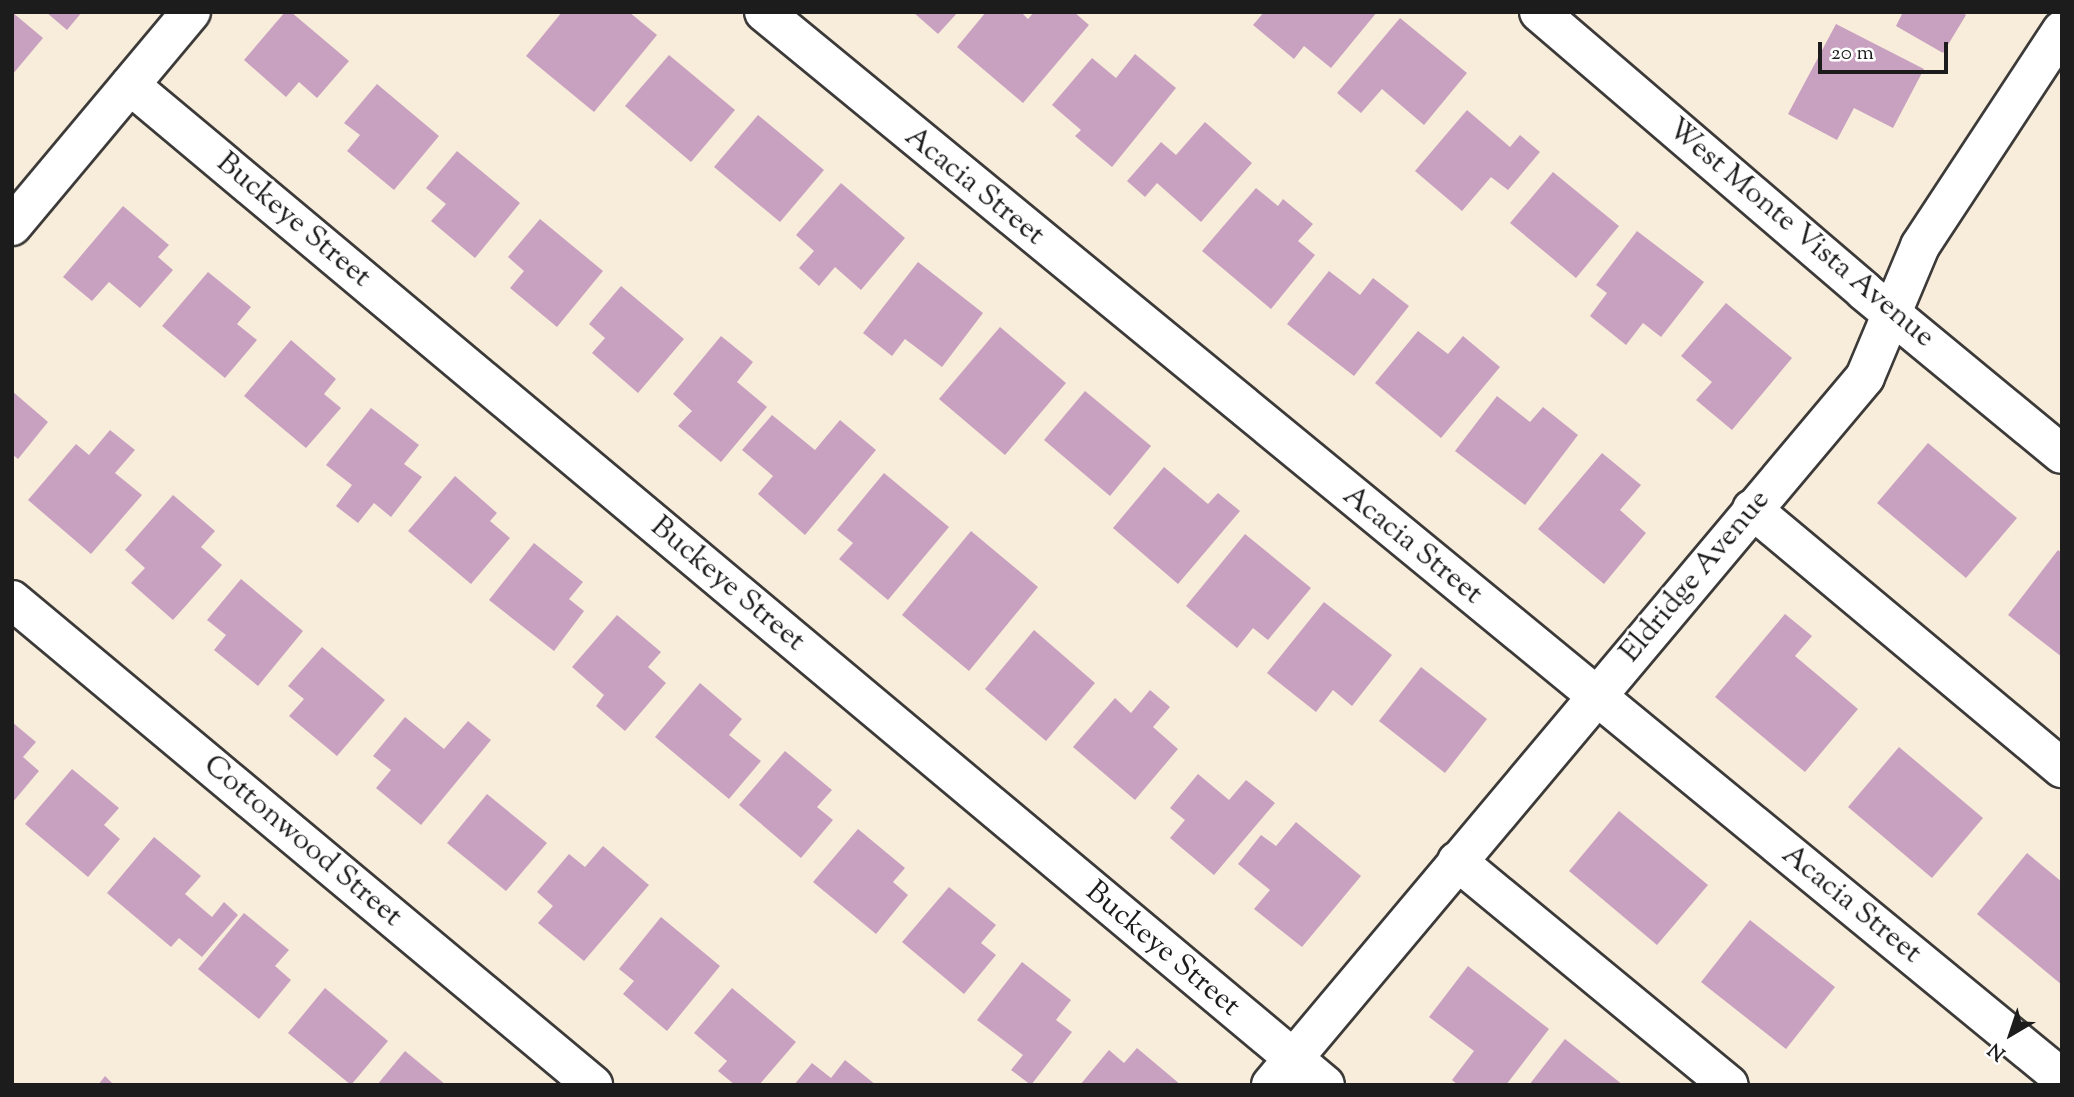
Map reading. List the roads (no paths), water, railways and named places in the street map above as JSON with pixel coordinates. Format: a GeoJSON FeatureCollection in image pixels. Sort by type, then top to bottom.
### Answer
{"type":"FeatureCollection","features":[{"type":"Feature","properties":{"kind":"street"},"geometry":{"type":"LineString","coordinates":[[12,226],[191,12]]}},
{"type":"Feature","properties":{"kind":"street","name":"Acacia Street"},"geometry":{"type":"LineString","coordinates":[[764,12],[2062,1078]]}},
{"type":"Feature","properties":{"kind":"street","name":"West Monte Vista Avenue"},"geometry":{"type":"LineString","coordinates":[[1539,12],[1891,313],[2062,454]]}},
{"type":"Feature","properties":{"kind":"street","name":"Eldridge Avenue"},"geometry":{"type":"LineString","coordinates":[[1282,1072],[1865,377],[1920,246],[2062,30]]}},
{"type":"Feature","properties":{"kind":"street","name":"Buckeye Street"},"geometry":{"type":"LineString","coordinates":[[130,85],[1282,1072],[1325,1085]]}},
{"type":"Feature","properties":{"kind":"street"},"geometry":{"type":"LineString","coordinates":[[1752,509],[2062,768]]}},
{"type":"Feature","properties":{"kind":"street","name":"Cottonwood Street"},"geometry":{"type":"LineString","coordinates":[[12,600],[593,1085]]}},
{"type":"Feature","properties":{"kind":"street"},"geometry":{"type":"LineString","coordinates":[[1457,861],[1729,1085]]}}]}
